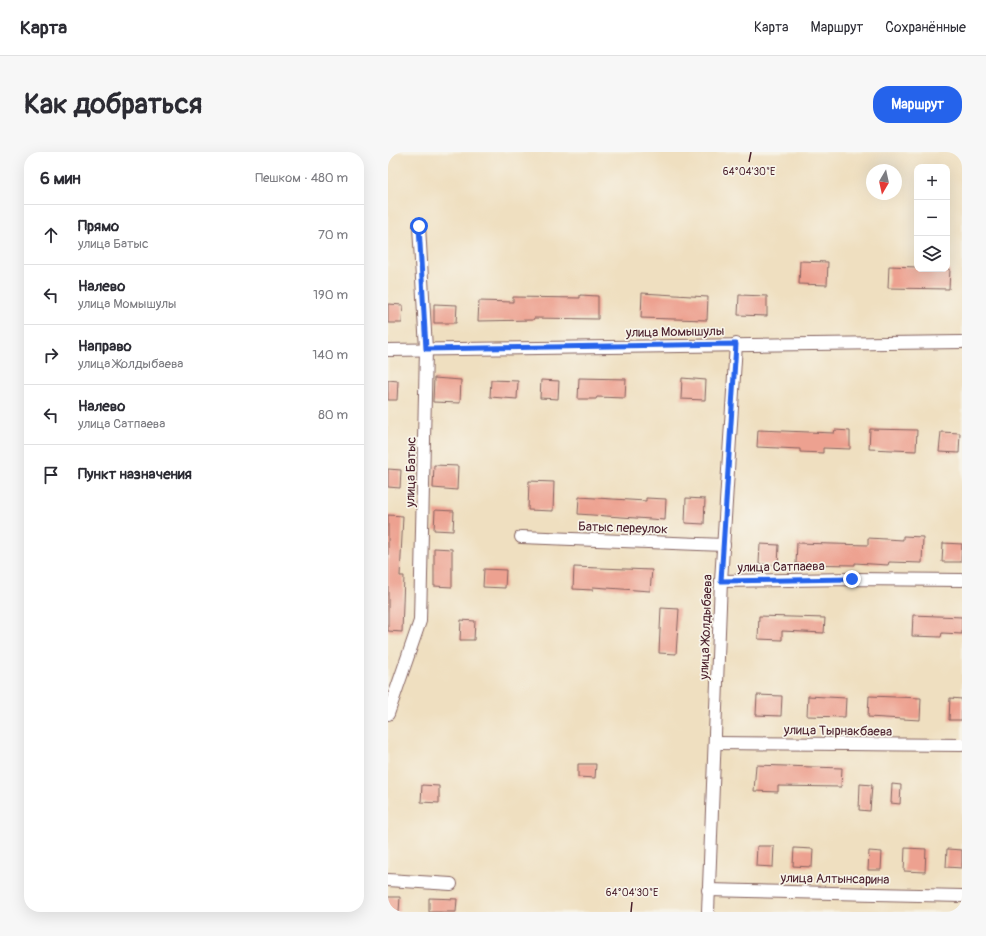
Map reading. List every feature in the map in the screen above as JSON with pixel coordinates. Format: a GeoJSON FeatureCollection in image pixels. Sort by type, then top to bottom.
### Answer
{"type":"FeatureCollection","features":[{"type":"Feature","properties":{"kind":"street","name":"улица Батыс"},"geometry":{"type":"LineString","coordinates":[[388,714],[420,621],[426,349],[419,226]]}},
{"type":"Feature","properties":{"kind":"street","name":"улица Момышулы"},"geometry":{"type":"LineString","coordinates":[[388,350],[962,342]]}},
{"type":"Feature","properties":{"kind":"street","name":"улица Жолдыбаева"},"geometry":{"type":"LineString","coordinates":[[708,912],[721,581],[736,344]]}},
{"type":"Feature","properties":{"kind":"street","name":"Батыс переулок"},"geometry":{"type":"LineString","coordinates":[[521,538],[724,546]]}},
{"type":"Feature","properties":{"kind":"street","name":"улица Сатпаева"},"geometry":{"type":"LineString","coordinates":[[721,581],[852,579],[962,580]]}},
{"type":"Feature","properties":{"kind":"street","name":"улица Тырнакбаева"},"geometry":{"type":"LineString","coordinates":[[715,743],[962,745]]}},
{"type":"Feature","properties":{"kind":"street"},"geometry":{"type":"LineString","coordinates":[[388,880],[451,884]]}},
{"type":"Feature","properties":{"kind":"street","name":"улица Алтынсарина"},"geometry":{"type":"LineString","coordinates":[[708,890],[962,896]]}},
{"type":"Feature","properties":{"kind":"building"},"geometry":{"type":"Polygon","coordinates":[[[800,261],[828,262],[827,285],[799,284],[800,261]]]}},
{"type":"Feature","properties":{"kind":"building"},"geometry":{"type":"Polygon","coordinates":[[[889,266],[914,267],[914,272],[950,272],[949,289],[888,288],[889,266]]]}},
{"type":"Feature","properties":{"kind":"building"},"geometry":{"type":"Polygon","coordinates":[[[642,293],[708,297],[707,320],[641,318],[642,293]]]}},
{"type":"Feature","properties":{"kind":"building"},"geometry":{"type":"Polygon","coordinates":[[[580,295],[598,296],[598,319],[534,318],[533,320],[478,321],[479,301],[513,302],[513,297],[580,298],[580,295]]]}},
{"type":"Feature","properties":{"kind":"building"},"geometry":{"type":"Polygon","coordinates":[[[739,295],[767,296],[767,316],[738,315],[739,295]]]}},
{"type":"Feature","properties":{"kind":"building"},"geometry":{"type":"Polygon","coordinates":[[[388,304],[403,305],[402,323],[388,323],[388,304]]]}},
{"type":"Feature","properties":{"kind":"building"},"geometry":{"type":"Polygon","coordinates":[[[434,304],[457,305],[456,323],[434,323],[434,304]]]}},
{"type":"Feature","properties":{"kind":"building"},"geometry":{"type":"Polygon","coordinates":[[[434,378],[461,380],[460,403],[433,402],[434,378]]]}},
{"type":"Feature","properties":{"kind":"building"},"geometry":{"type":"Polygon","coordinates":[[[579,378],[626,379],[625,398],[597,397],[596,399],[578,399],[579,378]]]}},
{"type":"Feature","properties":{"kind":"building"},"geometry":{"type":"Polygon","coordinates":[[[682,378],[706,380],[705,400],[681,399],[682,378]]]}},
{"type":"Feature","properties":{"kind":"building"},"geometry":{"type":"Polygon","coordinates":[[[388,380],[398,381],[397,400],[388,400],[388,380]]]}},
{"type":"Feature","properties":{"kind":"building"},"geometry":{"type":"Polygon","coordinates":[[[491,380],[518,381],[517,399],[490,397],[491,380]]]}},
{"type":"Feature","properties":{"kind":"building"},"geometry":{"type":"Polygon","coordinates":[[[541,380],[559,381],[558,399],[540,398],[541,380]]]}},
{"type":"Feature","properties":{"kind":"building"},"geometry":{"type":"Polygon","coordinates":[[[870,429],[917,430],[916,451],[869,449],[870,429]]]}},
{"type":"Feature","properties":{"kind":"building"},"geometry":{"type":"Polygon","coordinates":[[[758,430],[834,433],[835,430],[850,431],[850,449],[823,448],[823,453],[800,452],[800,449],[757,447],[758,430]]]}},
{"type":"Feature","properties":{"kind":"building"},"geometry":{"type":"Polygon","coordinates":[[[941,432],[960,433],[959,453],[939,452],[941,432]]]}},
{"type":"Feature","properties":{"kind":"building"},"geometry":{"type":"Polygon","coordinates":[[[434,465],[458,466],[457,490],[433,488],[434,465]]]}},
{"type":"Feature","properties":{"kind":"building"},"geometry":{"type":"Polygon","coordinates":[[[388,469],[401,470],[400,488],[388,487],[388,469]]]}},
{"type":"Feature","properties":{"kind":"building"},"geometry":{"type":"Polygon","coordinates":[[[529,481],[554,482],[553,511],[528,510],[529,481]]]}},
{"type":"Feature","properties":{"kind":"building"},"geometry":{"type":"Polygon","coordinates":[[[579,497],[646,501],[646,498],[666,499],[665,520],[578,514],[579,497]]]}},
{"type":"Feature","properties":{"kind":"building"},"geometry":{"type":"Polygon","coordinates":[[[686,498],[705,499],[704,524],[685,523],[686,498]]]}},
{"type":"Feature","properties":{"kind":"building"},"geometry":{"type":"Polygon","coordinates":[[[435,510],[454,511],[453,531],[434,530],[435,510]]]}},
{"type":"Feature","properties":{"kind":"building"},"geometry":{"type":"Polygon","coordinates":[[[388,515],[403,516],[400,576],[404,576],[402,632],[388,631],[388,515]]]}},
{"type":"Feature","properties":{"kind":"building"},"geometry":{"type":"Polygon","coordinates":[[[903,536],[923,537],[922,563],[889,562],[888,565],[855,563],[855,565],[796,564],[797,543],[868,545],[868,538],[903,540],[903,536]]]}},
{"type":"Feature","properties":{"kind":"building"},"geometry":{"type":"Polygon","coordinates":[[[943,543],[962,544],[961,562],[942,562],[943,543]]]}},
{"type":"Feature","properties":{"kind":"building"},"geometry":{"type":"Polygon","coordinates":[[[760,544],[779,545],[778,565],[759,564],[760,544]]]}},
{"type":"Feature","properties":{"kind":"building"},"geometry":{"type":"Polygon","coordinates":[[[434,548],[452,549],[452,587],[434,586],[434,548]]]}},
{"type":"Feature","properties":{"kind":"building"},"geometry":{"type":"Polygon","coordinates":[[[574,567],[652,570],[650,591],[593,587],[593,590],[573,589],[574,567]]]}},
{"type":"Feature","properties":{"kind":"building"},"geometry":{"type":"Polygon","coordinates":[[[484,569],[506,570],[505,588],[483,587],[484,569]]]}},
{"type":"Feature","properties":{"kind":"building"},"geometry":{"type":"Polygon","coordinates":[[[661,608],[679,609],[676,654],[659,653],[661,608]]]}},
{"type":"Feature","properties":{"kind":"building"},"geometry":{"type":"Polygon","coordinates":[[[913,615],[962,617],[962,634],[942,633],[941,637],[912,636],[913,615]]]}},
{"type":"Feature","properties":{"kind":"building"},"geometry":{"type":"Polygon","coordinates":[[[759,616],[825,618],[824,633],[782,631],[782,640],[758,639],[759,616]]]}},
{"type":"Feature","properties":{"kind":"building"},"geometry":{"type":"Polygon","coordinates":[[[461,620],[475,621],[474,640],[460,640],[461,620]]]}},
{"type":"Feature","properties":{"kind":"building"},"geometry":{"type":"Polygon","coordinates":[[[757,695],[782,696],[781,716],[756,715],[757,695]]]}},
{"type":"Feature","properties":{"kind":"building"},"geometry":{"type":"Polygon","coordinates":[[[808,696],[846,698],[845,717],[807,716],[808,696]]]}},
{"type":"Feature","properties":{"kind":"building"},"geometry":{"type":"Polygon","coordinates":[[[869,696],[921,698],[920,720],[868,717],[869,696]]]}},
{"type":"Feature","properties":{"kind":"building"},"geometry":{"type":"Polygon","coordinates":[[[950,698],[962,699],[962,720],[949,720],[950,698]]]}},
{"type":"Feature","properties":{"kind":"building"},"geometry":{"type":"Polygon","coordinates":[[[578,764],[596,764],[595,778],[578,777],[578,764]]]}},
{"type":"Feature","properties":{"kind":"building"},"geometry":{"type":"Polygon","coordinates":[[[756,765],[842,768],[841,787],[778,786],[778,792],[754,791],[756,765]]]}},
{"type":"Feature","properties":{"kind":"building"},"geometry":{"type":"Polygon","coordinates":[[[860,784],[872,785],[870,811],[859,810],[860,784]]]}},
{"type":"Feature","properties":{"kind":"building"},"geometry":{"type":"Polygon","coordinates":[[[892,784],[901,785],[900,804],[891,803],[892,784]]]}},
{"type":"Feature","properties":{"kind":"building"},"geometry":{"type":"Polygon","coordinates":[[[422,785],[439,786],[439,803],[421,802],[422,785]]]}},
{"type":"Feature","properties":{"kind":"building"},"geometry":{"type":"Polygon","coordinates":[[[757,846],[774,846],[773,867],[756,866],[757,846]]]}},
{"type":"Feature","properties":{"kind":"building"},"geometry":{"type":"Polygon","coordinates":[[[794,848],[813,849],[812,867],[793,866],[794,848]]]}},
{"type":"Feature","properties":{"kind":"building"},"geometry":{"type":"Polygon","coordinates":[[[905,848],[926,849],[925,872],[904,871],[905,848]]]}},
{"type":"Feature","properties":{"kind":"building"},"geometry":{"type":"Polygon","coordinates":[[[947,849],[962,850],[962,868],[946,867],[947,849]]]}},
{"type":"Feature","properties":{"kind":"building"},"geometry":{"type":"Polygon","coordinates":[[[869,851],[882,852],[881,870],[868,870],[869,851]]]}},
{"type":"Feature","properties":{"kind":"building"},"geometry":{"type":"Polygon","coordinates":[[[388,897],[400,897],[399,912],[388,912],[388,897]]]}},
{"type":"Feature","properties":{"kind":"building"},"geometry":{"type":"Polygon","coordinates":[[[429,898],[457,899],[456,912],[429,912],[429,898]]]}},
{"type":"Feature","properties":{"kind":"route"},"geometry":{"type":"LineString","coordinates":[[419,226],[426,349],[736,344],[721,581],[852,579]]}}]}
